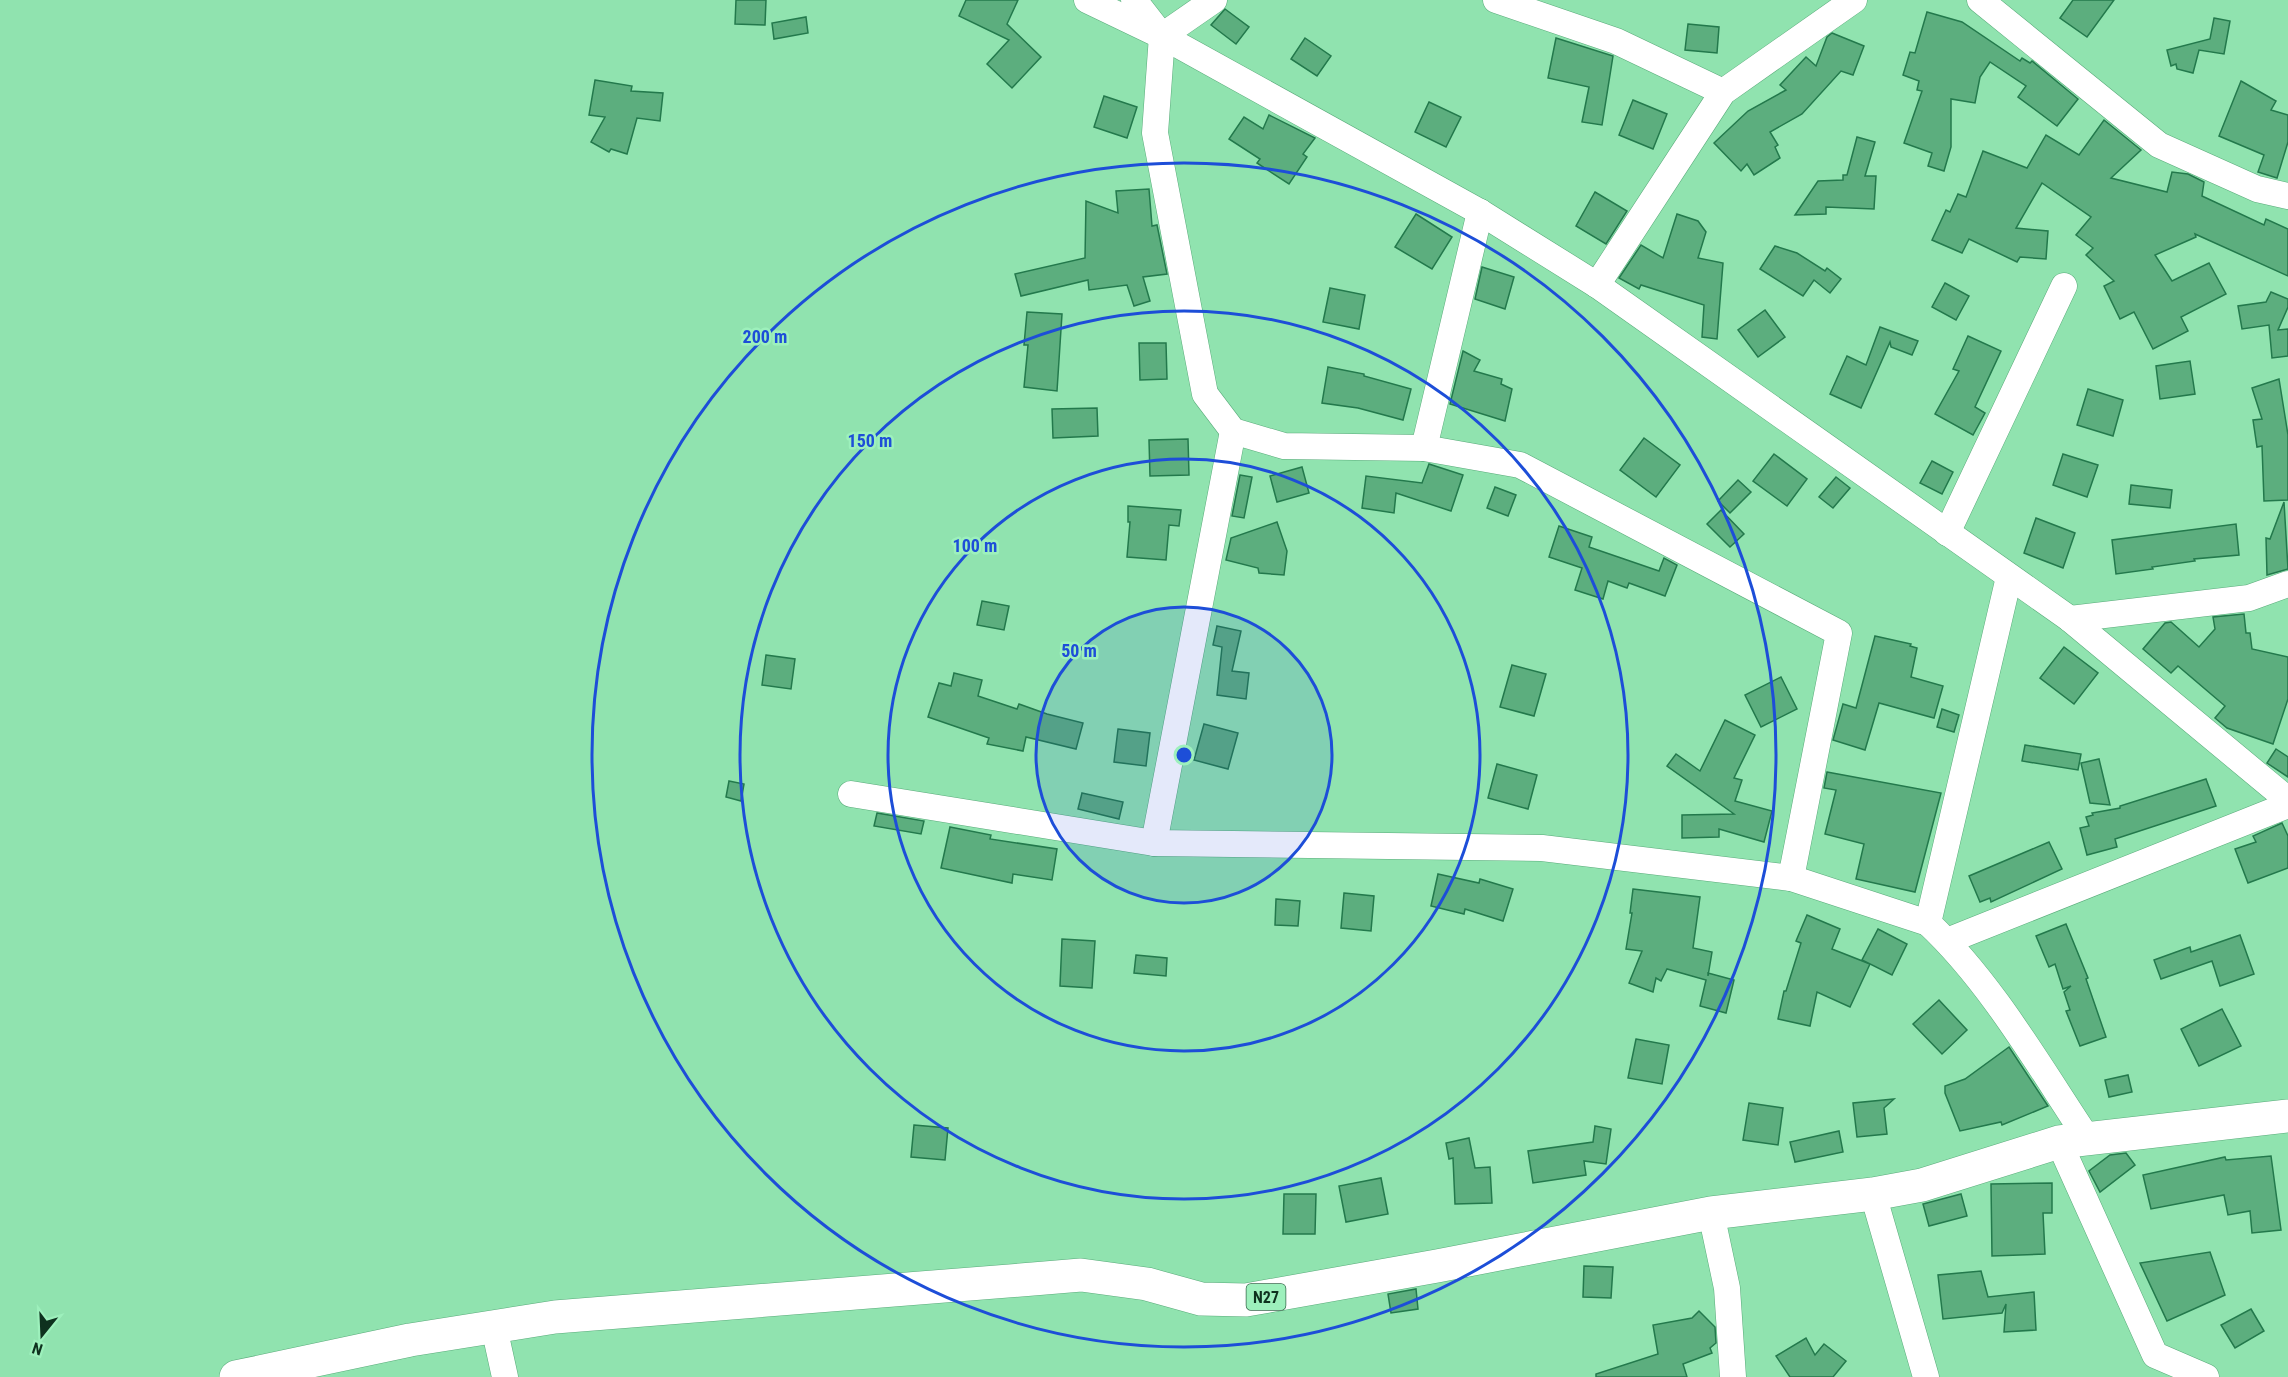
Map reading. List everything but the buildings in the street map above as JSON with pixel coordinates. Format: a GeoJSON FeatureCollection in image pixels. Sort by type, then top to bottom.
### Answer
{"type":"FeatureCollection","features":[{"type":"Feature","properties":{"kind":"main road","name":"N27"},"geometry":{"type":"LineString","coordinates":[[240,1377],[410,1340],[566,1316],[1081,1275],[1147,1284],[1202,1299],[1246,1300],[1414,1271],[1711,1213],[1873,1194],[1922,1185],[2073,1140],[2288,1116]]}},
{"type":"Feature","properties":{"kind":"street"},"geometry":{"type":"LineString","coordinates":[[1087,0],[1162,36],[1480,212],[1597,285],[2070,619],[2288,800]]}},
{"type":"Feature","properties":{"kind":"street"},"geometry":{"type":"LineString","coordinates":[[1134,0],[1162,36],[1155,133],[1205,394],[1233,431],[1284,446],[1424,448],[1520,465],[1839,633],[1791,878]]}},
{"type":"Feature","properties":{"kind":"street"},"geometry":{"type":"LineString","coordinates":[[1162,36],[1214,0]]}},
{"type":"Feature","properties":{"kind":"street"},"geometry":{"type":"LineString","coordinates":[[1496,0],[1616,41],[1723,93]]}},
{"type":"Feature","properties":{"kind":"street"},"geometry":{"type":"LineString","coordinates":[[1597,285],[1723,93],[1854,0]]}},
{"type":"Feature","properties":{"kind":"street"},"geometry":{"type":"LineString","coordinates":[[1980,0],[2159,145],[2257,189],[2288,195]]}},
{"type":"Feature","properties":{"kind":"street"},"geometry":{"type":"LineString","coordinates":[[1424,448],[1480,212]]}},
{"type":"Feature","properties":{"kind":"street"},"geometry":{"type":"LineString","coordinates":[[1947,533],[2064,286]]}},
{"type":"Feature","properties":{"kind":"street"},"geometry":{"type":"LineString","coordinates":[[1154,843],[1233,431]]}},
{"type":"Feature","properties":{"kind":"street"},"geometry":{"type":"LineString","coordinates":[[1928,923],[2010,577]]}},
{"type":"Feature","properties":{"kind":"street"},"geometry":{"type":"LineString","coordinates":[[2070,619],[2249,597],[2288,584]]}},
{"type":"Feature","properties":{"kind":"street"},"geometry":{"type":"LineString","coordinates":[[850,794],[1154,843],[1542,848],[1791,878],[1928,923],[1947,941],[2006,1016],[2073,1140],[2155,1355],[2206,1377]]}},
{"type":"Feature","properties":{"kind":"street"},"geometry":{"type":"LineString","coordinates":[[1947,941],[2288,805]]}},
{"type":"Feature","properties":{"kind":"street"},"geometry":{"type":"LineString","coordinates":[[1873,1194],[1926,1377]]}},
{"type":"Feature","properties":{"kind":"street"},"geometry":{"type":"LineString","coordinates":[[1711,1213],[1727,1288],[1733,1377]]}},
{"type":"Feature","properties":{"kind":"street"},"geometry":{"type":"LineString","coordinates":[[494,1327],[505,1377]]}}]}
